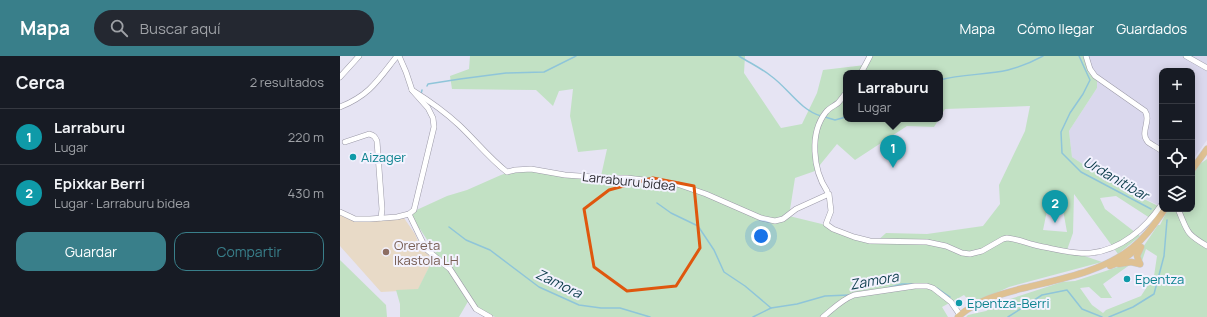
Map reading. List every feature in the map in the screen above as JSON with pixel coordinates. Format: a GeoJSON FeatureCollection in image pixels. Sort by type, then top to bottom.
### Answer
{"type":"FeatureCollection","features":[{"type":"Feature","properties":{"kind":"main road"},"geometry":{"type":"LineString","coordinates":[[1195,166],[1207,149]]}},
{"type":"Feature","properties":{"kind":"main road"},"geometry":{"type":"LineString","coordinates":[[1112,266],[1132,256],[1154,226],[1161,212]]}},
{"type":"Feature","properties":{"kind":"main road"},"geometry":{"type":"LineString","coordinates":[[1088,271],[1123,255],[1142,241]]}},
{"type":"Feature","properties":{"kind":"main road"},"geometry":{"type":"LineString","coordinates":[[959,316],[979,303],[994,296],[1088,271],[1131,262],[1140,264],[1138,256],[1142,241]]}},
{"type":"Feature","properties":{"kind":"main road"},"geometry":{"type":"LineString","coordinates":[[1123,255],[1132,256]]}},
{"type":"Feature","properties":{"kind":"street"},"geometry":{"type":"LineString","coordinates":[[340,77],[360,56]]}},
{"type":"Feature","properties":{"kind":"street"},"geometry":{"type":"LineString","coordinates":[[340,107],[352,102],[366,93],[398,56],[406,72],[412,90],[428,108],[433,118],[434,127],[414,210],[409,214],[397,217],[360,220],[340,212]]}},
{"type":"Feature","properties":{"kind":"street"},"geometry":{"type":"LineString","coordinates":[[863,70],[870,56]]}},
{"type":"Feature","properties":{"kind":"street"},"geometry":{"type":"LineString","coordinates":[[1086,56],[1090,69],[1095,76],[1143,109],[1148,115],[1145,135],[1148,141],[1159,149]]}},
{"type":"Feature","properties":{"kind":"street"},"geometry":{"type":"LineString","coordinates":[[1186,56],[1207,68]]}},
{"type":"Feature","properties":{"kind":"street","name":"Larraburu bidea"},"geometry":{"type":"LineString","coordinates":[[412,90],[457,123],[492,160],[507,172],[531,169],[565,175],[627,178],[677,184],[706,194],[761,218],[775,221],[783,218],[796,209],[829,194],[831,211],[826,224],[833,229],[870,241],[927,242],[946,246],[962,253],[970,254],[982,251],[1007,238],[1072,252],[1090,253],[1112,248],[1143,227],[1159,212]]}},
{"type":"Feature","properties":{"kind":"street"},"geometry":{"type":"LineString","coordinates":[[827,191],[816,166],[816,133],[826,112],[838,103],[843,97]]}},
{"type":"Feature","properties":{"kind":"street"},"geometry":{"type":"LineString","coordinates":[[345,142],[369,134],[375,137],[382,210],[381,218]]}},
{"type":"Feature","properties":{"kind":"street"},"geometry":{"type":"LineString","coordinates":[[1179,212],[1190,235],[1207,246]]}},
{"type":"Feature","properties":{"kind":"street"},"geometry":{"type":"LineString","coordinates":[[409,214],[426,249],[450,269],[476,309],[490,317]]}},
{"type":"Feature","properties":{"kind":"street"},"geometry":{"type":"LineString","coordinates":[[1148,222],[1154,226]]}},
{"type":"Feature","properties":{"kind":"street"},"geometry":{"type":"LineString","coordinates":[[823,317],[846,298],[854,295],[915,286],[927,286],[933,288],[951,302],[959,316]]}},
{"type":"Feature","properties":{"kind":"highlighted area"},"geometry":{"type":"Polygon","coordinates":[[[653,178],[694,186],[700,248],[676,286],[627,291],[594,267],[584,209],[609,190],[653,178]]]}},
{"type":"Feature","properties":{"kind":"shaded area"},"geometry":{"type":"Polygon","coordinates":[[[1083,56],[1207,56],[1207,140],[1195,157],[1195,68],[1159,68],[1159,206],[1110,182],[1072,157],[1069,131],[1097,88],[1097,81],[1089,73],[1083,56]]]}},
{"type":"Feature","properties":{"kind":"shaded area","name":"Orereta Ikastola LH"},"geometry":{"type":"Polygon","coordinates":[[[340,215],[359,222],[404,218],[415,234],[421,248],[433,259],[418,290],[381,292],[340,246],[340,215]]]}},
{"type":"Feature","properties":{"kind":"green space"},"geometry":{"type":"Polygon","coordinates":[[[470,56],[745,56],[744,73],[781,128],[802,124],[817,93],[823,70],[865,65],[867,56],[1083,56],[1089,73],[1097,81],[1097,88],[1069,131],[1072,157],[1110,182],[1159,206],[1159,212],[1153,220],[1116,196],[1100,198],[1105,209],[1140,236],[1118,254],[1074,194],[1073,233],[1067,250],[1102,262],[1009,287],[972,304],[964,295],[942,307],[948,317],[495,317],[481,309],[470,298],[459,317],[400,317],[400,304],[396,290],[418,289],[433,259],[437,255],[420,229],[416,231],[410,213],[447,196],[467,190],[521,168],[604,179],[601,176],[607,149],[578,152],[570,116],[573,89],[559,91],[553,106],[536,90],[452,89],[450,76],[469,69],[470,56]],[[843,70],[843,122],[937,122],[934,127],[907,126],[855,160],[837,144],[815,171],[795,178],[789,216],[826,225],[875,243],[886,233],[927,234],[983,226],[1000,204],[999,185],[1025,131],[1030,106],[945,109],[943,112],[943,70],[843,70]],[[1048,206],[1043,230],[1067,232],[1063,210],[1048,206]]]}},
{"type":"Feature","properties":{"kind":"green space"},"geometry":{"type":"Polygon","coordinates":[[[1207,159],[1207,317],[966,317],[968,315],[986,311],[1004,301],[1062,282],[1075,281],[1131,264],[1103,284],[1112,298],[1101,298],[1089,287],[1080,288],[1092,305],[1103,313],[1106,310],[1141,296],[1154,276],[1157,256],[1146,249],[1142,261],[1139,257],[1141,250],[1158,225],[1160,225],[1166,212],[1195,212],[1195,172],[1200,164],[1207,159]]]}},
{"type":"Feature","properties":{"kind":"green space"},"geometry":{"type":"Polygon","coordinates":[[[340,260],[386,305],[387,317],[340,317],[340,260]]]}},
{"type":"Feature","properties":{"kind":"waterway"},"geometry":{"type":"LineString","coordinates":[[427,86],[428,84],[506,73],[544,72],[576,56]]}},
{"type":"Feature","properties":{"kind":"waterway"},"geometry":{"type":"LineString","coordinates":[[739,56],[767,73],[800,104],[821,116]]}},
{"type":"Feature","properties":{"kind":"waterway"},"geometry":{"type":"LineString","coordinates":[[943,79],[1008,70],[1043,56]]}},
{"type":"Feature","properties":{"kind":"waterway","name":"Urdanitibar"},"geometry":{"type":"LineString","coordinates":[[1079,56],[1090,80],[1083,94],[1070,113],[1061,132],[1062,153],[1081,172],[1151,209]]}},
{"type":"Feature","properties":{"kind":"waterway"},"geometry":{"type":"LineString","coordinates":[[421,94],[422,90]]}},
{"type":"Feature","properties":{"kind":"waterway"},"geometry":{"type":"LineString","coordinates":[[825,117],[835,120],[843,118]]}},
{"type":"Feature","properties":{"kind":"waterway"},"geometry":{"type":"LineString","coordinates":[[657,203],[671,213],[698,226],[714,250],[724,272],[745,286],[771,308]]}},
{"type":"Feature","properties":{"kind":"waterway","name":"Urdanitibar"},"geometry":{"type":"LineString","coordinates":[[1109,317],[1133,307],[1154,294],[1164,256],[1167,220]]}},
{"type":"Feature","properties":{"kind":"waterway","name":"Zamora"},"geometry":{"type":"LineString","coordinates":[[449,227],[466,240],[490,250],[539,287],[579,305],[601,308],[620,308],[650,317]]}},
{"type":"Feature","properties":{"kind":"waterway","name":"Zamora"},"geometry":{"type":"LineString","coordinates":[[887,288],[902,284],[912,284]]}},
{"type":"Feature","properties":{"kind":"waterway","name":"Zamora"},"geometry":{"type":"LineString","coordinates":[[937,288],[950,297]]}},
{"type":"Feature","properties":{"kind":"waterway","name":"Urdanitibar"},"geometry":{"type":"LineString","coordinates":[[1008,317],[1042,295],[1067,290],[1082,309],[1102,317]]}},
{"type":"Feature","properties":{"kind":"waterway","name":"Zamora"},"geometry":{"type":"LineString","coordinates":[[753,317],[771,308],[797,304],[825,296],[849,295]]}},
{"type":"Feature","properties":{"kind":"place","name":"Aizager"},"geometry":{"type":"Point","coordinates":[353,157]}},
{"type":"Feature","properties":{"kind":"place","name":"Larraburu"},"geometry":{"type":"Point","coordinates":[893,168]}},
{"type":"Feature","properties":{"kind":"place","name":"Epixkar Berri"},"geometry":{"type":"Point","coordinates":[1055,223]}},
{"type":"Feature","properties":{"kind":"place","name":"Orereta Ikastola LH"},"geometry":{"type":"Point","coordinates":[386,252]}},
{"type":"Feature","properties":{"kind":"place","name":"Epentza"},"geometry":{"type":"Point","coordinates":[1127,279]}},
{"type":"Feature","properties":{"kind":"place","name":"Epentza-Berri"},"geometry":{"type":"Point","coordinates":[959,303]}}]}
